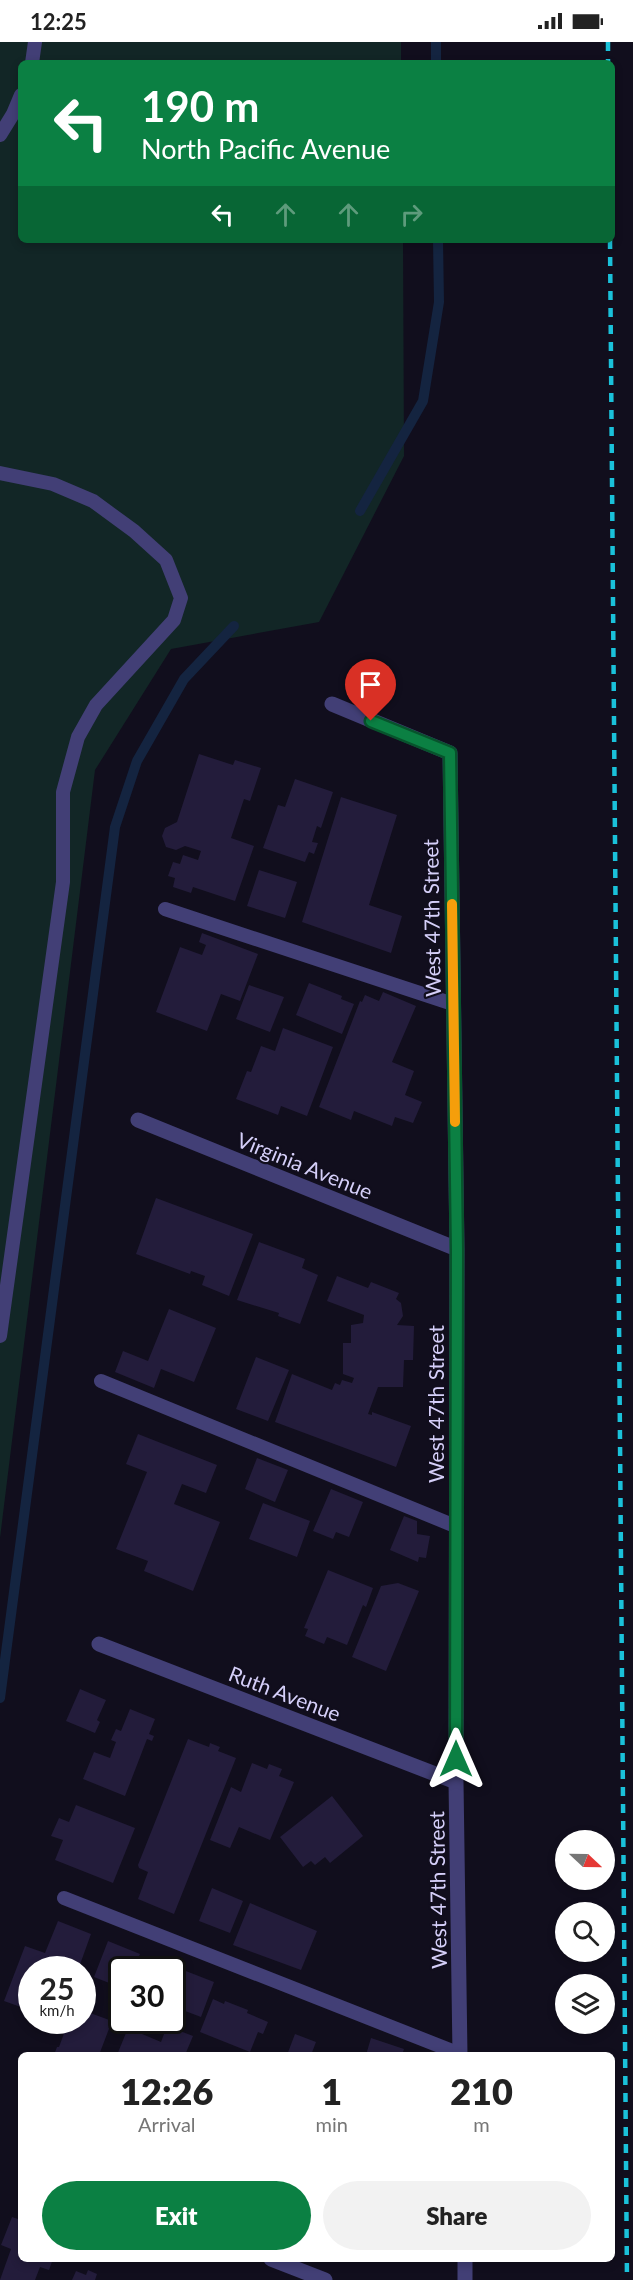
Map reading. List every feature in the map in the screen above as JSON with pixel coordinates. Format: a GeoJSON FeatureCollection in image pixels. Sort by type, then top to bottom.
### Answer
{"type":"FeatureCollection","features":[{"type":"Feature","properties":{"kind":"street","name":"West 47th Street"},"geometry":{"type":"LineString","coordinates":[[332,704],[450,753],[457,1250],[455,1526],[460,2052]]}},
{"type":"Feature","properties":{"kind":"street","name":"Virginia Avenue"},"geometry":{"type":"LineString","coordinates":[[138,1119],[457,1250]]}},
{"type":"Feature","properties":{"kind":"street","name":"Ruth Avenue"},"geometry":{"type":"LineString","coordinates":[[99,1644],[456,1782]]}},
{"type":"Feature","properties":{"kind":"street"},"geometry":{"type":"LineString","coordinates":[[279,2262],[325,2280]]}},
{"type":"Feature","properties":{"kind":"street"},"geometry":{"type":"LineString","coordinates":[[465,2262],[465,2280]]}},
{"type":"Feature","properties":{"kind":"lane"},"geometry":{"type":"LineString","coordinates":[[32,60],[34,42]]}},
{"type":"Feature","properties":{"kind":"lane"},"geometry":{"type":"LineString","coordinates":[[0,135],[18,102]]}},
{"type":"Feature","properties":{"kind":"lane"},"geometry":{"type":"LineString","coordinates":[[0,473],[53,484],[93,501],[134,531],[166,560],[181,598],[174,620],[96,705],[78,737],[63,792],[63,882],[0,1336]]}},
{"type":"Feature","properties":{"kind":"lane"},"geometry":{"type":"LineString","coordinates":[[165,909],[453,1004]]}},
{"type":"Feature","properties":{"kind":"lane"},"geometry":{"type":"LineString","coordinates":[[101,1381],[455,1526]]}},
{"type":"Feature","properties":{"kind":"lane"},"geometry":{"type":"LineString","coordinates":[[64,1898],[455,2052]]}},
{"type":"Feature","properties":{"kind":"green space"},"geometry":{"type":"Polygon","coordinates":[[[0,42],[401,42],[401,60],[18,60],[18,243],[403,243],[404,456],[319,622],[171,649],[95,770],[0,1538],[0,42]]]}},
{"type":"Feature","properties":{"kind":"building"},"geometry":{"type":"Polygon","coordinates":[[[199,754],[233,765],[235,760],[261,768],[250,801],[244,799],[231,838],[254,846],[235,901],[193,887],[191,893],[173,887],[175,878],[168,876],[173,862],[180,864],[183,855],[198,860],[201,851],[185,846],[176,850],[166,847],[162,836],[165,828],[177,822],[199,754]]]}},
{"type":"Feature","properties":{"kind":"building"},"geometry":{"type":"Polygon","coordinates":[[[295,779],[333,792],[321,828],[317,826],[312,842],[318,843],[314,854],[309,852],[305,862],[263,848],[278,805],[285,807],[295,779]]]}},
{"type":"Feature","properties":{"kind":"building"},"geometry":{"type":"Polygon","coordinates":[[[341,797],[397,815],[369,905],[402,916],[391,953],[302,922],[341,797]]]}},
{"type":"Feature","properties":{"kind":"building"},"geometry":{"type":"Polygon","coordinates":[[[259,870],[297,882],[285,918],[247,906],[259,870]]]}},
{"type":"Feature","properties":{"kind":"building"},"geometry":{"type":"Polygon","coordinates":[[[202,933],[258,954],[240,1001],[221,994],[207,1031],[156,1012],[180,947],[202,955],[206,945],[199,942],[202,933]]]}},
{"type":"Feature","properties":{"kind":"building"},"geometry":{"type":"Polygon","coordinates":[[[309,983],[342,996],[341,999],[354,1004],[342,1034],[296,1015],[309,983]]]}},
{"type":"Feature","properties":{"kind":"building"},"geometry":{"type":"Polygon","coordinates":[[[249,985],[284,997],[270,1032],[236,1019],[249,985]]]}},
{"type":"Feature","properties":{"kind":"building"},"geometry":{"type":"Polygon","coordinates":[[[383,992],[416,1006],[392,1062],[414,1071],[405,1095],[422,1102],[413,1123],[395,1117],[392,1126],[354,1111],[351,1120],[319,1107],[360,1001],[362,1002],[365,995],[379,1001],[383,992]]]}},
{"type":"Feature","properties":{"kind":"building"},"geometry":{"type":"Polygon","coordinates":[[[283,1028],[333,1047],[307,1116],[281,1106],[278,1115],[236,1099],[247,1071],[251,1072],[261,1046],[275,1051],[283,1028]]]}},
{"type":"Feature","properties":{"kind":"building"},"geometry":{"type":"Polygon","coordinates":[[[156,1198],[253,1234],[229,1296],[202,1285],[205,1276],[191,1271],[190,1274],[136,1254],[156,1198]]]}},
{"type":"Feature","properties":{"kind":"building"},"geometry":{"type":"Polygon","coordinates":[[[259,1242],[305,1259],[302,1268],[318,1275],[300,1324],[278,1316],[279,1313],[237,1300],[259,1242]]]}},
{"type":"Feature","properties":{"kind":"building"},"geometry":{"type":"Polygon","coordinates":[[[337,1276],[368,1288],[371,1282],[399,1293],[396,1299],[401,1303],[403,1316],[397,1325],[414,1326],[413,1360],[404,1360],[403,1387],[378,1387],[368,1414],[372,1415],[372,1412],[411,1426],[396,1467],[275,1422],[292,1374],[332,1390],[335,1383],[340,1385],[342,1380],[352,1383],[354,1378],[343,1374],[343,1343],[351,1343],[351,1325],[363,1323],[364,1315],[327,1301],[337,1276]]]}},
{"type":"Feature","properties":{"kind":"building"},"geometry":{"type":"Polygon","coordinates":[[[169,1309],[216,1328],[194,1382],[161,1369],[154,1388],[115,1372],[123,1351],[148,1361],[169,1309]]]}},
{"type":"Feature","properties":{"kind":"building"},"geometry":{"type":"Polygon","coordinates":[[[256,1357],[289,1370],[268,1421],[236,1409],[256,1357]]]}},
{"type":"Feature","properties":{"kind":"building"},"geometry":{"type":"Polygon","coordinates":[[[138,1434],[217,1465],[206,1493],[182,1484],[174,1504],[220,1522],[193,1591],[144,1571],[148,1561],[116,1549],[147,1472],[126,1464],[138,1434]]]}},
{"type":"Feature","properties":{"kind":"building"},"geometry":{"type":"Polygon","coordinates":[[[257,1458],[288,1470],[275,1502],[245,1489],[257,1458]]]}},
{"type":"Feature","properties":{"kind":"building"},"geometry":{"type":"Polygon","coordinates":[[[331,1489],[363,1502],[349,1537],[336,1532],[333,1539],[313,1531],[331,1489]]]}},
{"type":"Feature","properties":{"kind":"building"},"geometry":{"type":"Polygon","coordinates":[[[263,1503],[310,1521],[297,1557],[249,1539],[263,1503]]]}},
{"type":"Feature","properties":{"kind":"building"},"geometry":{"type":"Polygon","coordinates":[[[404,1516],[417,1521],[417,1534],[430,1536],[426,1558],[419,1557],[418,1562],[390,1550],[404,1516]]]}},
{"type":"Feature","properties":{"kind":"building"},"geometry":{"type":"Polygon","coordinates":[[[328,1570],[373,1588],[366,1607],[363,1605],[347,1645],[327,1637],[324,1644],[305,1636],[308,1629],[304,1628],[328,1570]]]}},
{"type":"Feature","properties":{"kind":"building"},"geometry":{"type":"Polygon","coordinates":[[[398,1583],[419,1591],[386,1671],[352,1657],[381,1586],[398,1583]]]}},
{"type":"Feature","properties":{"kind":"building"},"geometry":{"type":"Polygon","coordinates":[[[80,1689],[106,1700],[97,1720],[100,1722],[95,1733],[66,1721],[80,1689]]]}},
{"type":"Feature","properties":{"kind":"building"},"geometry":{"type":"Polygon","coordinates":[[[130,1709],[155,1719],[149,1734],[154,1736],[152,1741],[147,1739],[125,1796],[83,1779],[94,1752],[110,1758],[116,1742],[111,1740],[116,1729],[121,1731],[130,1709]]]}},
{"type":"Feature","properties":{"kind":"building"},"geometry":{"type":"Polygon","coordinates":[[[188,1739],[209,1747],[210,1743],[220,1747],[218,1751],[236,1758],[174,1914],[138,1899],[148,1872],[139,1868],[138,1865],[188,1739]]]}},
{"type":"Feature","properties":{"kind":"building"},"geometry":{"type":"Polygon","coordinates":[[[252,1763],[267,1769],[269,1764],[282,1769],[279,1776],[294,1782],[270,1840],[239,1827],[230,1848],[210,1840],[231,1787],[241,1792],[252,1763]]]}},
{"type":"Feature","properties":{"kind":"building"},"geometry":{"type":"Polygon","coordinates":[[[332,1796],[363,1836],[330,1863],[325,1857],[315,1865],[311,1861],[303,1867],[280,1837],[332,1796]]]}},
{"type":"Feature","properties":{"kind":"building"},"geometry":{"type":"Polygon","coordinates":[[[76,1805],[135,1828],[113,1883],[55,1860],[63,1840],[51,1836],[59,1818],[69,1822],[76,1805]]]}},
{"type":"Feature","properties":{"kind":"building"},"geometry":{"type":"Polygon","coordinates":[[[212,1888],[243,1901],[230,1933],[199,1921],[212,1888]]]}},
{"type":"Feature","properties":{"kind":"building"},"geometry":{"type":"Polygon","coordinates":[[[250,1903],[317,1931],[301,1970],[233,1945],[250,1903]]]}},
{"type":"Feature","properties":{"kind":"building"},"geometry":{"type":"Polygon","coordinates":[[[58,1921],[91,1934],[83,1956],[21,1956],[25,1946],[45,1953],[58,1921]]]}},
{"type":"Feature","properties":{"kind":"building"},"geometry":{"type":"Polygon","coordinates":[[[108,1941],[140,1954],[139,1956],[108,1956],[108,1982],[96,1978],[96,1972],[108,1941]]]}},
{"type":"Feature","properties":{"kind":"building"},"geometry":{"type":"Polygon","coordinates":[[[18,1964],[18,2006],[4,2001],[18,1964]]]}},
{"type":"Feature","properties":{"kind":"building"},"geometry":{"type":"Polygon","coordinates":[[[186,1971],[214,1982],[201,2017],[186,2011],[186,1971]]]}},
{"type":"Feature","properties":{"kind":"building"},"geometry":{"type":"Polygon","coordinates":[[[213,1999],[248,2010],[247,2013],[268,2022],[263,2034],[258,2032],[250,2052],[200,2032],[213,1999]]]}},
{"type":"Feature","properties":{"kind":"building"},"geometry":{"type":"Polygon","coordinates":[[[96,2015],[108,2020],[108,2031],[100,2052],[55,2052],[64,2034],[96,2034],[96,2015]]]}},
{"type":"Feature","properties":{"kind":"building"},"geometry":{"type":"Polygon","coordinates":[[[186,2033],[193,2036],[186,2052],[118,2052],[126,2034],[142,2034],[161,2042],[164,2034],[186,2033]]]}},
{"type":"Feature","properties":{"kind":"building"},"geometry":{"type":"Polygon","coordinates":[[[295,2034],[316,2042],[312,2052],[288,2052],[295,2034]]]}},
{"type":"Feature","properties":{"kind":"building"},"geometry":{"type":"Polygon","coordinates":[[[371,2038],[404,2049],[403,2052],[367,2052],[371,2038]]]}},
{"type":"Feature","properties":{"kind":"building"},"geometry":{"type":"Polygon","coordinates":[[[12,2217],[18,2219],[18,2262],[52,2262],[49,2270],[40,2267],[35,2280],[0,2280],[11,2249],[1,2245],[12,2217]]]}},
{"type":"Feature","properties":{"kind":"building"},"geometry":{"type":"Polygon","coordinates":[[[88,2270],[97,2274],[95,2280],[72,2280],[76,2271],[86,2275],[88,2270]]]}},
{"type":"Feature","properties":{"kind":"waterway"},"geometry":{"type":"LineString","coordinates":[[436,42],[436,60]]}},
{"type":"Feature","properties":{"kind":"waterway"},"geometry":{"type":"LineString","coordinates":[[360,511],[423,401],[439,302],[438,243]]}},
{"type":"Feature","properties":{"kind":"waterway"},"geometry":{"type":"LineString","coordinates":[[0,1698],[115,827],[137,761],[184,679],[234,626]]}},
{"type":"Feature","properties":{"kind":"railway"},"geometry":{"type":"LineString","coordinates":[[608,42],[608,60]]}},
{"type":"Feature","properties":{"kind":"railway"},"geometry":{"type":"LineString","coordinates":[[610,243],[627,2280]]}},
{"type":"Feature","properties":{"kind":"slow traffic"},"geometry":{"type":"LineString","coordinates":[[452,904],[455,1122]]}},
{"type":"Feature","properties":{"kind":"route"},"geometry":{"type":"LineString","coordinates":[[371,721],[450,753],[457,1250],[456,1759]]}}]}
